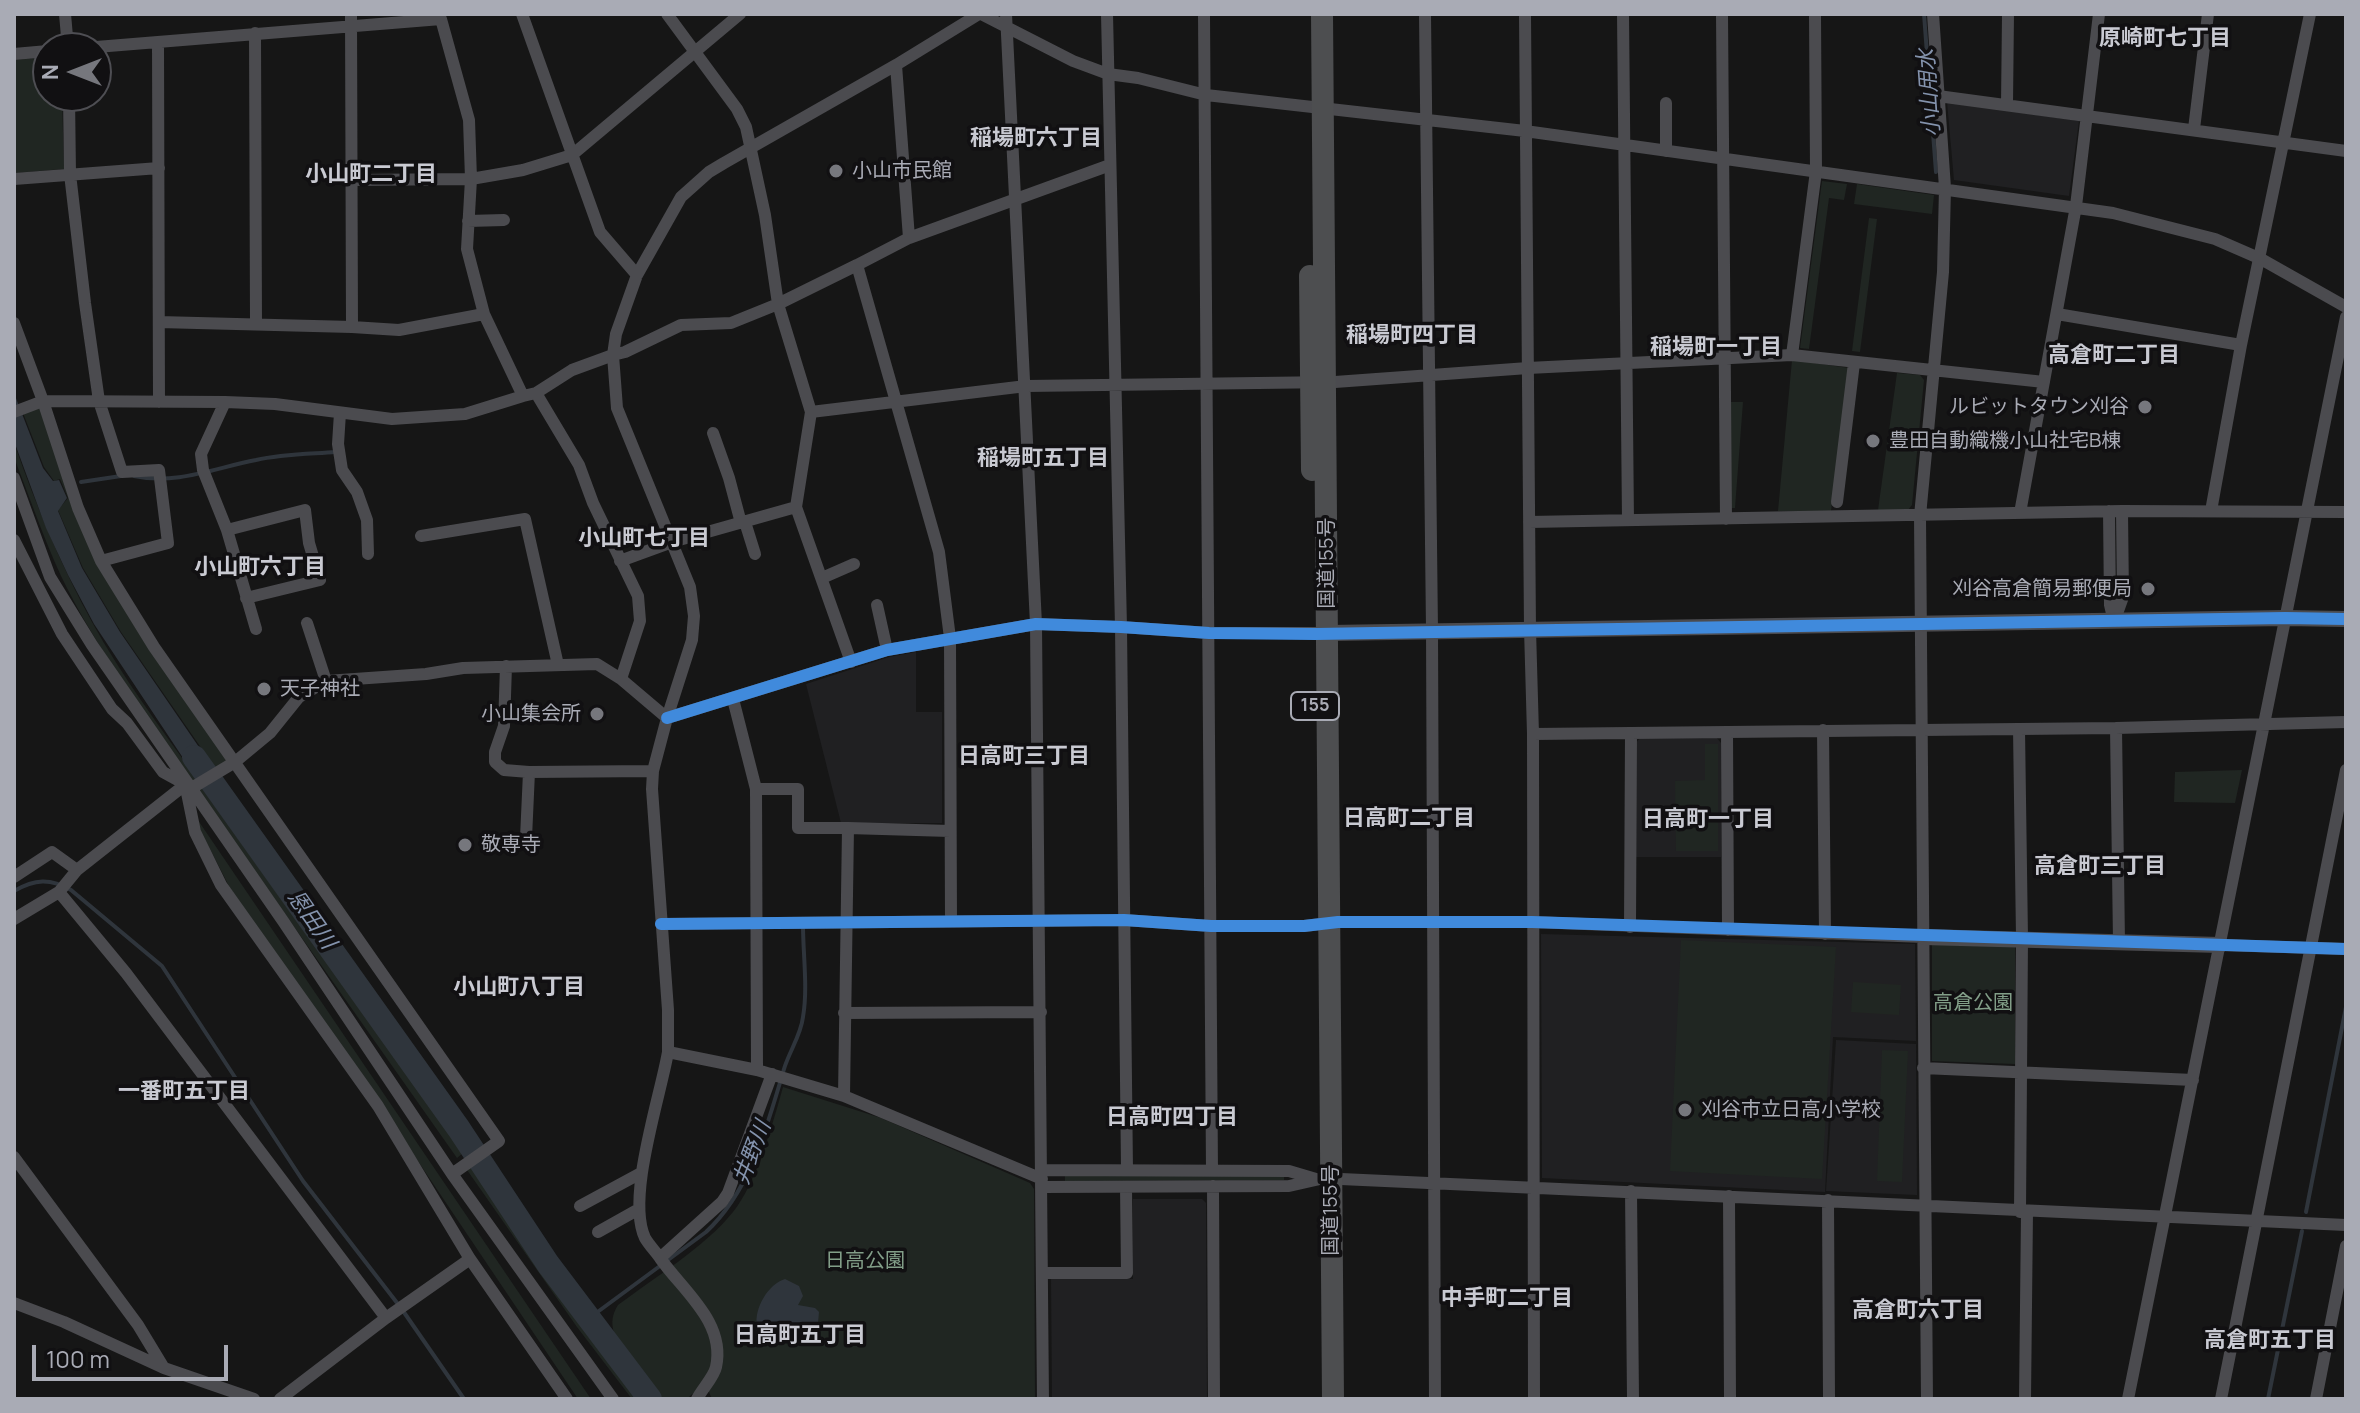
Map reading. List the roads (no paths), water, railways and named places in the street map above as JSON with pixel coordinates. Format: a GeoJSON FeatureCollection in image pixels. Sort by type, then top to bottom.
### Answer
{"type":"FeatureCollection","features":[{"type":"Feature","properties":{"kind":"highway","name":"国道155号"},"geometry":{"type":"LineString","coordinates":[[1308,14],[1316,108]]}},
{"type":"Feature","properties":{"kind":"highway","name":"国道155号"},"geometry":{"type":"LineString","coordinates":[[1322,14],[1316,108],[1318,382],[1326,613],[1322,633],[1322,924],[1325,1179],[1333,1399]]}},
{"type":"Feature","properties":{"kind":"highway","name":"国道155号"},"geometry":{"type":"LineString","coordinates":[[1318,1399],[1325,1179]]}},
{"type":"Feature","properties":{"kind":"street"},"geometry":{"type":"LineString","coordinates":[[522,14],[600,232],[637,275]]}},
{"type":"Feature","properties":{"kind":"street"},"geometry":{"type":"LineString","coordinates":[[667,14],[737,109],[752,148],[778,304],[811,412],[796,507],[851,662]]}},
{"type":"Feature","properties":{"kind":"street"},"geometry":{"type":"LineString","coordinates":[[353,180],[471,179],[523,170],[572,155],[740,14]]}},
{"type":"Feature","properties":{"kind":"street"},"geometry":{"type":"LineString","coordinates":[[697,1399],[716,1368],[716,1346],[708,1320],[697,1303],[644,1237],[639,1209],[641,1173],[668,1052],[653,771],[692,640],[694,616],[690,587],[617,408],[613,355],[616,334],[637,275],[681,197],[709,172],[980,14],[1073,61],[1108,74],[1206,95],[1525,131],[1945,188],[2076,206],[2171,226],[2215,239],[2261,259],[2346,307]]}},
{"type":"Feature","properties":{"kind":"street"},"geometry":{"type":"LineString","coordinates":[[1006,14],[1036,624],[1043,1399]]}},
{"type":"Feature","properties":{"kind":"street"},"geometry":{"type":"LineString","coordinates":[[1107,14],[1121,627],[1127,1170]]}},
{"type":"Feature","properties":{"kind":"street"},"geometry":{"type":"LineString","coordinates":[[1204,14],[1212,1169]]}},
{"type":"Feature","properties":{"kind":"street"},"geometry":{"type":"LineString","coordinates":[[1425,14],[1432,630],[1435,1399]]}},
{"type":"Feature","properties":{"kind":"street"},"geometry":{"type":"LineString","coordinates":[[1525,14],[1533,734],[1534,1399]]}},
{"type":"Feature","properties":{"kind":"street"},"geometry":{"type":"LineString","coordinates":[[1623,14],[1628,520]]}},
{"type":"Feature","properties":{"kind":"street"},"geometry":{"type":"LineString","coordinates":[[1722,14],[1726,519]]}},
{"type":"Feature","properties":{"kind":"street"},"geometry":{"type":"LineString","coordinates":[[1792,355],[1816,171],[1815,14]]}},
{"type":"Feature","properties":{"kind":"street"},"geometry":{"type":"LineString","coordinates":[[1927,1399],[1920,516],[1943,272],[1945,188],[1933,14]]}},
{"type":"Feature","properties":{"kind":"street"},"geometry":{"type":"LineString","coordinates":[[2007,104],[2008,14]]}},
{"type":"Feature","properties":{"kind":"street"},"geometry":{"type":"LineString","coordinates":[[2020,513],[2076,206],[2099,14]]}},
{"type":"Feature","properties":{"kind":"street"},"geometry":{"type":"LineString","coordinates":[[2194,129],[2208,14]]}},
{"type":"Feature","properties":{"kind":"street"},"geometry":{"type":"LineString","coordinates":[[2211,511],[2241,345],[2310,14]]}},
{"type":"Feature","properties":{"kind":"street"},"geometry":{"type":"LineString","coordinates":[[112,46],[255,33],[351,20],[441,19],[469,120],[471,179],[467,249],[484,314],[530,395],[579,465],[638,596],[640,621],[621,679]]}},
{"type":"Feature","properties":{"kind":"street"},"geometry":{"type":"LineString","coordinates":[[351,20],[352,327]]}},
{"type":"Feature","properties":{"kind":"street"},"geometry":{"type":"LineString","coordinates":[[255,33],[256,323]]}},
{"type":"Feature","properties":{"kind":"street"},"geometry":{"type":"LineString","coordinates":[[158,42],[159,402]]}},
{"type":"Feature","properties":{"kind":"street"},"geometry":{"type":"LineString","coordinates":[[896,65],[909,238]]}},
{"type":"Feature","properties":{"kind":"street"},"geometry":{"type":"LineString","coordinates":[[1938,96],[2346,151]]}},
{"type":"Feature","properties":{"kind":"street"},"geometry":{"type":"LineString","coordinates":[[1666,103],[1666,151]]}},
{"type":"Feature","properties":{"kind":"street"},"geometry":{"type":"LineString","coordinates":[[69,112],[70,174],[99,401],[122,472],[159,470],[168,543],[101,561]]}},
{"type":"Feature","properties":{"kind":"street"},"geometry":{"type":"LineString","coordinates":[[14,412],[43,401],[99,401],[275,404],[392,419],[465,414],[530,395],[572,370],[625,352],[681,325],[731,323],[778,304],[909,238],[1110,165]]}},
{"type":"Feature","properties":{"kind":"street"},"geometry":{"type":"LineString","coordinates":[[14,179],[159,168]]}},
{"type":"Feature","properties":{"kind":"street"},"geometry":{"type":"LineString","coordinates":[[468,221],[504,220]]}},
{"type":"Feature","properties":{"kind":"street"},"geometry":{"type":"LineString","coordinates":[[857,265],[939,552],[950,638],[951,921]]}},
{"type":"Feature","properties":{"kind":"street"},"geometry":{"type":"LineString","coordinates":[[159,322],[399,330],[484,314]]}},
{"type":"Feature","properties":{"kind":"street"},"geometry":{"type":"LineString","coordinates":[[2057,314],[2241,345]]}},
{"type":"Feature","properties":{"kind":"street"},"geometry":{"type":"LineString","coordinates":[[2128,1399],[2346,317]]}},
{"type":"Feature","properties":{"kind":"street"},"geometry":{"type":"LineString","coordinates":[[14,323],[78,508],[101,561],[154,647],[499,1141],[452,1174]]}},
{"type":"Feature","properties":{"kind":"street"},"geometry":{"type":"LineString","coordinates":[[811,412],[1026,386],[1318,382],[1792,355],[2044,382]]}},
{"type":"Feature","properties":{"kind":"street"},"geometry":{"type":"LineString","coordinates":[[1837,502],[1854,363]]}},
{"type":"Feature","properties":{"kind":"street"},"geometry":{"type":"LineString","coordinates":[[225,402],[201,454],[205,476],[227,530],[256,629]]}},
{"type":"Feature","properties":{"kind":"street"},"geometry":{"type":"LineString","coordinates":[[340,413],[338,444],[342,470],[357,492],[367,520],[368,554]]}},
{"type":"Feature","properties":{"kind":"street"},"geometry":{"type":"LineString","coordinates":[[713,433],[755,554]]}},
{"type":"Feature","properties":{"kind":"street"},"geometry":{"type":"LineString","coordinates":[[14,478],[50,577],[92,645],[452,1174],[613,1399]]}},
{"type":"Feature","properties":{"kind":"street"},"geometry":{"type":"LineString","coordinates":[[620,561],[672,542],[796,507]]}},
{"type":"Feature","properties":{"kind":"street"},"geometry":{"type":"LineString","coordinates":[[227,530],[305,510],[309,543],[320,580],[246,598]]}},
{"type":"Feature","properties":{"kind":"street"},"geometry":{"type":"LineString","coordinates":[[1529,522],[2116,511],[2346,512]]}},
{"type":"Feature","properties":{"kind":"street"},"geometry":{"type":"LineString","coordinates":[[2114,622],[2110,605],[2116,511]]}},
{"type":"Feature","properties":{"kind":"street"},"geometry":{"type":"LineString","coordinates":[[421,536],[525,519],[558,665]]}},
{"type":"Feature","properties":{"kind":"street"},"geometry":{"type":"LineString","coordinates":[[14,540],[62,634],[112,709],[127,723],[163,772],[188,787]]}},
{"type":"Feature","properties":{"kind":"street"},"geometry":{"type":"LineString","coordinates":[[822,578],[854,564]]}},
{"type":"Feature","properties":{"kind":"street"},"geometry":{"type":"LineString","coordinates":[[877,605],[887,650]]}},
{"type":"Feature","properties":{"kind":"street"},"geometry":{"type":"LineString","coordinates":[[667,718],[887,650],[1036,624],[1209,633],[1322,633],[2346,619]]}},
{"type":"Feature","properties":{"kind":"street"},"geometry":{"type":"LineString","coordinates":[[307,623],[326,681]]}},
{"type":"Feature","properties":{"kind":"street"},"geometry":{"type":"LineString","coordinates":[[14,919],[61,888],[77,870],[188,787],[235,762],[270,733],[299,697],[326,681],[506,666],[597,664],[621,679],[667,718]]}},
{"type":"Feature","properties":{"kind":"street"},"geometry":{"type":"LineString","coordinates":[[506,666],[504,726],[495,752],[495,762],[504,770],[653,771]]}},
{"type":"Feature","properties":{"kind":"street"},"geometry":{"type":"LineString","coordinates":[[733,699],[756,789],[757,1070]]}},
{"type":"Feature","properties":{"kind":"street"},"geometry":{"type":"LineString","coordinates":[[1533,734],[2116,728],[2346,722]]}},
{"type":"Feature","properties":{"kind":"street"},"geometry":{"type":"LineString","coordinates":[[2116,728],[2119,942]]}},
{"type":"Feature","properties":{"kind":"street"},"geometry":{"type":"LineString","coordinates":[[2019,729],[2025,1399]]}},
{"type":"Feature","properties":{"kind":"street"},"geometry":{"type":"LineString","coordinates":[[1823,730],[1825,934]]}},
{"type":"Feature","properties":{"kind":"street"},"geometry":{"type":"LineString","coordinates":[[1727,732],[1728,930]]}},
{"type":"Feature","properties":{"kind":"street"},"geometry":{"type":"LineString","coordinates":[[1630,927],[1631,733]]}},
{"type":"Feature","properties":{"kind":"street"},"geometry":{"type":"LineString","coordinates":[[2221,1399],[2346,770]]}},
{"type":"Feature","properties":{"kind":"street"},"geometry":{"type":"LineString","coordinates":[[526,838],[529,772]]}},
{"type":"Feature","properties":{"kind":"street"},"geometry":{"type":"LineString","coordinates":[[188,787],[195,832],[221,885],[378,1106],[470,1259],[567,1399]]}},
{"type":"Feature","properties":{"kind":"street"},"geometry":{"type":"LineString","coordinates":[[756,789],[798,789],[798,828],[950,831]]}},
{"type":"Feature","properties":{"kind":"street"},"geometry":{"type":"LineString","coordinates":[[844,1096],[848,828]]}},
{"type":"Feature","properties":{"kind":"street"},"geometry":{"type":"LineString","coordinates":[[14,877],[52,852],[77,870]]}},
{"type":"Feature","properties":{"kind":"street"},"geometry":{"type":"LineString","coordinates":[[61,888],[389,1315]]}},
{"type":"Feature","properties":{"kind":"street"},"geometry":{"type":"LineString","coordinates":[[661,924],[1124,920],[1211,926],[1532,922],[2346,949]]}},
{"type":"Feature","properties":{"kind":"street"},"geometry":{"type":"LineString","coordinates":[[844,1013],[1041,1012]]}},
{"type":"Feature","properties":{"kind":"street"},"geometry":{"type":"LineString","coordinates":[[668,1052],[757,1070],[844,1096],[1042,1179],[1126,1187],[1289,1186],[1325,1179]]}},
{"type":"Feature","properties":{"kind":"street"},"geometry":{"type":"LineString","coordinates":[[1923,1068],[2193,1080]]}},
{"type":"Feature","properties":{"kind":"street"},"geometry":{"type":"LineString","coordinates":[[663,1262],[728,1193],[778,1076]]}},
{"type":"Feature","properties":{"kind":"street"},"geometry":{"type":"LineString","coordinates":[[14,1157],[138,1325],[164,1368]]}},
{"type":"Feature","properties":{"kind":"street"},"geometry":{"type":"LineString","coordinates":[[1042,1179],[1127,1170],[1289,1171],[1325,1179],[2346,1225]]}},
{"type":"Feature","properties":{"kind":"street"},"geometry":{"type":"LineString","coordinates":[[580,1206],[641,1173]]}},
{"type":"Feature","properties":{"kind":"street"},"geometry":{"type":"LineString","coordinates":[[1213,1186],[1214,1399]]}},
{"type":"Feature","properties":{"kind":"street"},"geometry":{"type":"LineString","coordinates":[[1042,1273],[1127,1273],[1126,1187]]}},
{"type":"Feature","properties":{"kind":"street"},"geometry":{"type":"LineString","coordinates":[[1631,1191],[1633,1399]]}},
{"type":"Feature","properties":{"kind":"street"},"geometry":{"type":"LineString","coordinates":[[1729,1196],[1730,1399]]}},
{"type":"Feature","properties":{"kind":"street"},"geometry":{"type":"LineString","coordinates":[[1828,1200],[1829,1399]]}},
{"type":"Feature","properties":{"kind":"street"},"geometry":{"type":"LineString","coordinates":[[598,1232],[639,1209]]}},
{"type":"Feature","properties":{"kind":"street"},"geometry":{"type":"LineString","coordinates":[[2316,1399],[2346,1246]]}},
{"type":"Feature","properties":{"kind":"street"},"geometry":{"type":"LineString","coordinates":[[280,1399],[389,1315],[470,1259]]}},
{"type":"Feature","properties":{"kind":"street"},"geometry":{"type":"LineString","coordinates":[[14,1303],[64,1322],[164,1368],[254,1399]]}},
{"type":"Feature","properties":{"kind":"waterway","name":"小山用水"},"geometry":{"type":"LineString","coordinates":[[1924,14],[1936,172]]}},
{"type":"Feature","properties":{"kind":"waterway"},"geometry":{"type":"LineString","coordinates":[[134,476],[180,477],[266,458],[336,452]]}},
{"type":"Feature","properties":{"kind":"waterway"},"geometry":{"type":"LineString","coordinates":[[81,482],[121,476]]}},
{"type":"Feature","properties":{"kind":"waterway","name":"恩田川"},"geometry":{"type":"LineString","coordinates":[[194,757],[459,1129],[548,1264],[650,1399]]}},
{"type":"Feature","properties":{"kind":"waterway"},"geometry":{"type":"LineString","coordinates":[[14,891],[42,882],[71,890],[162,966],[303,1181],[401,1308],[464,1399]]}},
{"type":"Feature","properties":{"kind":"waterway","name":"井野川"},"geometry":{"type":"LineString","coordinates":[[588,1319],[706,1232],[722,1215],[746,1177],[764,1135],[786,1063],[802,1024],[805,995],[803,925]]}},
{"type":"Feature","properties":{"kind":"waterway"},"geometry":{"type":"LineString","coordinates":[[2306,1212],[2346,1007]]}},
{"type":"Feature","properties":{"kind":"waterway"},"geometry":{"type":"LineString","coordinates":[[2268,1399],[2302,1231]]}},
{"type":"Feature","properties":{"kind":"place","name":"小山市民館"},"geometry":{"type":"Point","coordinates":[836,171]}},
{"type":"Feature","properties":{"kind":"place","name":"ルビットタウン刈谷"},"geometry":{"type":"Point","coordinates":[2145,407]}},
{"type":"Feature","properties":{"kind":"place","name":"豊田自動織機小山社宅B棟"},"geometry":{"type":"Point","coordinates":[1873,441]}},
{"type":"Feature","properties":{"kind":"place","name":"刈谷高倉簡易郵便局"},"geometry":{"type":"Point","coordinates":[2148,589]}},
{"type":"Feature","properties":{"kind":"place","name":"天子神社"},"geometry":{"type":"Point","coordinates":[264,689]}},
{"type":"Feature","properties":{"kind":"place","name":"小山集会所"},"geometry":{"type":"Point","coordinates":[597,714]}},
{"type":"Feature","properties":{"kind":"place","name":"敬専寺"},"geometry":{"type":"Point","coordinates":[465,845]}},
{"type":"Feature","properties":{"kind":"place","name":"刈谷市立日高小学校"},"geometry":{"type":"Point","coordinates":[1685,1110]}},
{"type":"Feature","properties":{"kind":"district","name":"原崎町七丁目"},"geometry":{"type":"Point","coordinates":[2165,39]}},
{"type":"Feature","properties":{"kind":"district","name":"稲場町六丁目"},"geometry":{"type":"Point","coordinates":[1036,139]}},
{"type":"Feature","properties":{"kind":"district","name":"小山町二丁目"},"geometry":{"type":"Point","coordinates":[371,175]}},
{"type":"Feature","properties":{"kind":"district","name":"稲場町四丁目"},"geometry":{"type":"Point","coordinates":[1412,336]}},
{"type":"Feature","properties":{"kind":"district","name":"稲場町一丁目"},"geometry":{"type":"Point","coordinates":[1716,348]}},
{"type":"Feature","properties":{"kind":"district","name":"高倉町二丁目"},"geometry":{"type":"Point","coordinates":[2114,356]}},
{"type":"Feature","properties":{"kind":"district","name":"稲場町五丁目"},"geometry":{"type":"Point","coordinates":[1043,459]}},
{"type":"Feature","properties":{"kind":"district","name":"小山町七丁目"},"geometry":{"type":"Point","coordinates":[644,539]}},
{"type":"Feature","properties":{"kind":"district","name":"小山町六丁目"},"geometry":{"type":"Point","coordinates":[260,568]}},
{"type":"Feature","properties":{"kind":"district","name":"日高町三丁目"},"geometry":{"type":"Point","coordinates":[1024,757]}},
{"type":"Feature","properties":{"kind":"district","name":"日高町二丁目"},"geometry":{"type":"Point","coordinates":[1409,819]}},
{"type":"Feature","properties":{"kind":"district","name":"日高町一丁目"},"geometry":{"type":"Point","coordinates":[1708,820]}},
{"type":"Feature","properties":{"kind":"district","name":"高倉町三丁目"},"geometry":{"type":"Point","coordinates":[2100,867]}},
{"type":"Feature","properties":{"kind":"district","name":"小山町八丁目"},"geometry":{"type":"Point","coordinates":[519,988]}},
{"type":"Feature","properties":{"kind":"district","name":"一番町五丁目"},"geometry":{"type":"Point","coordinates":[184,1092]}},
{"type":"Feature","properties":{"kind":"district","name":"日高町四丁目"},"geometry":{"type":"Point","coordinates":[1172,1118]}},
{"type":"Feature","properties":{"kind":"district","name":"中手町二丁目"},"geometry":{"type":"Point","coordinates":[1507,1299]}},
{"type":"Feature","properties":{"kind":"district","name":"高倉町六丁目"},"geometry":{"type":"Point","coordinates":[1918,1311]}},
{"type":"Feature","properties":{"kind":"district","name":"日高町五丁目"},"geometry":{"type":"Point","coordinates":[800,1336]}},
{"type":"Feature","properties":{"kind":"district","name":"高倉町五丁目"},"geometry":{"type":"Point","coordinates":[2270,1341]}},
{"type":"Feature","properties":{"kind":"park label","name":"高倉公園"},"geometry":{"type":"Point","coordinates":[1973,1003]}},
{"type":"Feature","properties":{"kind":"park label","name":"日高公園"},"geometry":{"type":"Point","coordinates":[865,1261]}}]}
